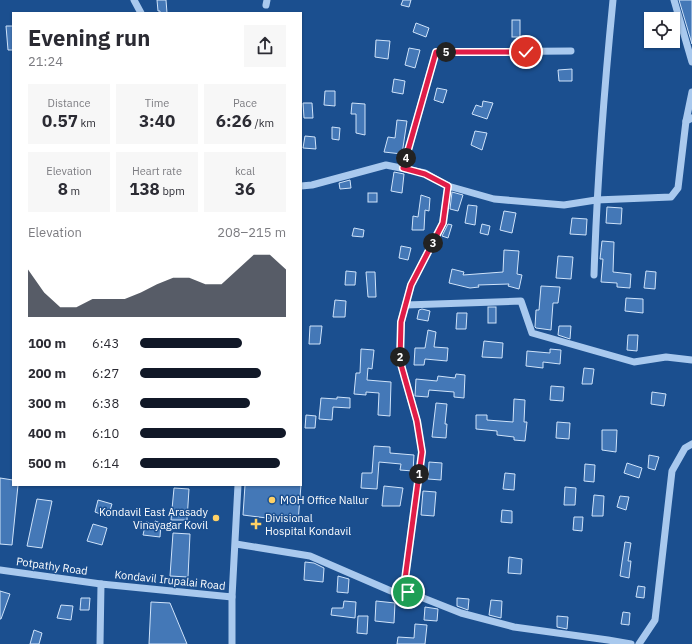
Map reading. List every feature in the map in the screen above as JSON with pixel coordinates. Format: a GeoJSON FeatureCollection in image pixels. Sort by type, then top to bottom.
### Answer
{"type":"FeatureCollection","features":[{"type":"Feature","properties":{"kind":"street"},"geometry":{"type":"LineString","coordinates":[[134,0],[140,12]]}},
{"type":"Feature","properties":{"kind":"street"},"geometry":{"type":"LineString","coordinates":[[594,275],[596,200],[606,62],[613,0]]}},
{"type":"Feature","properties":{"kind":"street"},"geometry":{"type":"LineString","coordinates":[[674,0],[692,62]]}},
{"type":"Feature","properties":{"kind":"street"},"geometry":{"type":"LineString","coordinates":[[403,168],[436,52],[571,52]]}},
{"type":"Feature","properties":{"kind":"street"},"geometry":{"type":"LineString","coordinates":[[302,186],[312,185],[386,164],[425,174],[448,186],[494,199],[564,205],[596,200],[671,197],[678,188],[692,92]]}},
{"type":"Feature","properties":{"kind":"street"},"geometry":{"type":"LineString","coordinates":[[408,592],[405,579],[422,452],[417,421],[400,361],[401,322],[411,285],[443,223],[448,186]]}},
{"type":"Feature","properties":{"kind":"street"},"geometry":{"type":"LineString","coordinates":[[406,305],[521,301],[532,333],[634,362],[666,357],[692,360]]}},
{"type":"Feature","properties":{"kind":"street"},"geometry":{"type":"LineString","coordinates":[[639,644],[655,620],[672,471],[685,448],[692,444]]}},
{"type":"Feature","properties":{"kind":"street","name":"Kondavil Irupalai Road"},"geometry":{"type":"LineString","coordinates":[[100,644],[101,584],[232,597],[238,486]]}},
{"type":"Feature","properties":{"kind":"street"},"geometry":{"type":"LineString","coordinates":[[236,544],[310,556],[392,591],[408,592],[462,613],[514,627],[607,642],[631,644]]}},
{"type":"Feature","properties":{"kind":"street","name":"Potpathy Road"},"geometry":{"type":"LineString","coordinates":[[0,570],[101,584]]}},
{"type":"Feature","properties":{"kind":"street"},"geometry":{"type":"LineString","coordinates":[[232,597],[232,644]]}},
{"type":"Feature","properties":{"kind":"building"},"geometry":{"type":"Polygon","coordinates":[[[157,0],[166,0],[167,12],[158,11],[157,0]]]}},
{"type":"Feature","properties":{"kind":"building"},"geometry":{"type":"Polygon","coordinates":[[[403,0],[411,0],[409,7],[401,5],[403,0]]]}},
{"type":"Feature","properties":{"kind":"building"},"geometry":{"type":"Polygon","coordinates":[[[679,0],[692,0],[692,44],[679,0]]]}},
{"type":"Feature","properties":{"kind":"building"},"geometry":{"type":"Polygon","coordinates":[[[512,20],[520,20],[520,37],[512,37],[512,20]]]}},
{"type":"Feature","properties":{"kind":"building"},"geometry":{"type":"Polygon","coordinates":[[[416,23],[429,28],[426,37],[413,32],[416,23]]]}},
{"type":"Feature","properties":{"kind":"building"},"geometry":{"type":"Polygon","coordinates":[[[6,26],[12,26],[12,50],[8,50],[6,26]]]}},
{"type":"Feature","properties":{"kind":"building"},"geometry":{"type":"Polygon","coordinates":[[[376,40],[390,41],[388,59],[375,57],[376,40]]]}},
{"type":"Feature","properties":{"kind":"building"},"geometry":{"type":"Polygon","coordinates":[[[409,48],[420,50],[415,68],[405,65],[409,48]]]}},
{"type":"Feature","properties":{"kind":"building"},"geometry":{"type":"Polygon","coordinates":[[[572,69],[572,81],[559,81],[558,70],[572,69]]]}},
{"type":"Feature","properties":{"kind":"building"},"geometry":{"type":"Polygon","coordinates":[[[394,79],[405,81],[403,94],[392,92],[394,79]]]}},
{"type":"Feature","properties":{"kind":"building"},"geometry":{"type":"Polygon","coordinates":[[[437,88],[447,90],[443,103],[434,100],[437,88]]]}},
{"type":"Feature","properties":{"kind":"building"},"geometry":{"type":"Polygon","coordinates":[[[325,91],[335,91],[335,106],[324,105],[325,91]]]}},
{"type":"Feature","properties":{"kind":"building"},"geometry":{"type":"Polygon","coordinates":[[[483,101],[493,103],[487,119],[472,114],[476,105],[482,107],[483,101]]]}},
{"type":"Feature","properties":{"kind":"building"},"geometry":{"type":"Polygon","coordinates":[[[303,103],[312,103],[313,118],[304,118],[303,103]]]}},
{"type":"Feature","properties":{"kind":"building"},"geometry":{"type":"Polygon","coordinates":[[[352,103],[365,104],[365,135],[356,133],[356,114],[351,114],[352,103]]]}},
{"type":"Feature","properties":{"kind":"building"},"geometry":{"type":"Polygon","coordinates":[[[397,120],[407,121],[402,154],[384,152],[388,137],[395,138],[397,120]]]}},
{"type":"Feature","properties":{"kind":"building"},"geometry":{"type":"Polygon","coordinates":[[[332,127],[340,128],[339,140],[332,139],[332,127]]]}},
{"type":"Feature","properties":{"kind":"building"},"geometry":{"type":"Polygon","coordinates":[[[475,131],[487,133],[482,150],[471,145],[475,131]]]}},
{"type":"Feature","properties":{"kind":"building"},"geometry":{"type":"Polygon","coordinates":[[[305,136],[315,137],[316,149],[303,148],[305,136]]]}},
{"type":"Feature","properties":{"kind":"building"},"geometry":{"type":"Polygon","coordinates":[[[394,172],[404,174],[402,193],[391,191],[394,172]]]}},
{"type":"Feature","properties":{"kind":"building"},"geometry":{"type":"Polygon","coordinates":[[[350,180],[351,188],[340,189],[339,183],[350,180]]]}},
{"type":"Feature","properties":{"kind":"building"},"geometry":{"type":"Polygon","coordinates":[[[452,192],[463,195],[458,211],[450,209],[452,192]]]}},
{"type":"Feature","properties":{"kind":"building"},"geometry":{"type":"Polygon","coordinates":[[[368,193],[377,193],[377,202],[368,202],[368,193]]]}},
{"type":"Feature","properties":{"kind":"building"},"geometry":{"type":"Polygon","coordinates":[[[421,195],[430,198],[429,211],[425,210],[424,230],[412,230],[413,216],[418,217],[421,195]]]}},
{"type":"Feature","properties":{"kind":"building"},"geometry":{"type":"Polygon","coordinates":[[[468,205],[477,206],[475,225],[465,223],[468,205]]]}},
{"type":"Feature","properties":{"kind":"building"},"geometry":{"type":"Polygon","coordinates":[[[607,207],[622,208],[621,224],[606,223],[607,207]]]}},
{"type":"Feature","properties":{"kind":"building"},"geometry":{"type":"Polygon","coordinates":[[[504,211],[516,213],[512,233],[500,230],[504,211]]]}},
{"type":"Feature","properties":{"kind":"building"},"geometry":{"type":"Polygon","coordinates":[[[572,218],[587,219],[586,235],[570,234],[572,218]]]}},
{"type":"Feature","properties":{"kind":"building"},"geometry":{"type":"Polygon","coordinates":[[[448,224],[452,225],[448,238],[442,236],[448,224]]]}},
{"type":"Feature","properties":{"kind":"building"},"geometry":{"type":"Polygon","coordinates":[[[482,224],[490,226],[488,235],[480,233],[482,224]]]}},
{"type":"Feature","properties":{"kind":"building"},"geometry":{"type":"Polygon","coordinates":[[[354,228],[364,230],[363,237],[352,236],[354,228]]]}},
{"type":"Feature","properties":{"kind":"building"},"geometry":{"type":"Polygon","coordinates":[[[602,241],[614,242],[613,272],[631,274],[630,288],[617,287],[617,283],[601,282],[603,259],[600,259],[602,241]]]}},
{"type":"Feature","properties":{"kind":"building"},"geometry":{"type":"Polygon","coordinates":[[[401,246],[411,248],[408,260],[399,258],[401,246]]]}},
{"type":"Feature","properties":{"kind":"building"},"geometry":{"type":"Polygon","coordinates":[[[504,250],[519,251],[517,274],[522,275],[519,289],[508,286],[509,284],[478,285],[479,287],[470,288],[449,283],[452,269],[464,272],[463,275],[503,272],[504,250]]]}},
{"type":"Feature","properties":{"kind":"building"},"geometry":{"type":"Polygon","coordinates":[[[558,256],[573,257],[571,279],[556,278],[558,256]]]}},
{"type":"Feature","properties":{"kind":"building"},"geometry":{"type":"Polygon","coordinates":[[[346,271],[356,272],[355,285],[345,285],[346,271]]]}},
{"type":"Feature","properties":{"kind":"building"},"geometry":{"type":"Polygon","coordinates":[[[646,271],[656,272],[655,289],[644,288],[646,271]]]}},
{"type":"Feature","properties":{"kind":"building"},"geometry":{"type":"Polygon","coordinates":[[[366,272],[375,272],[376,297],[368,297],[366,272]]]}},
{"type":"Feature","properties":{"kind":"building"},"geometry":{"type":"Polygon","coordinates":[[[541,286],[560,287],[558,303],[553,303],[551,330],[535,327],[536,310],[539,310],[541,286]]]}},
{"type":"Feature","properties":{"kind":"building"},"geometry":{"type":"Polygon","coordinates":[[[626,298],[643,299],[643,313],[625,311],[626,298]]]}},
{"type":"Feature","properties":{"kind":"building"},"geometry":{"type":"Polygon","coordinates":[[[335,300],[346,301],[345,317],[333,317],[335,300]]]}},
{"type":"Feature","properties":{"kind":"building"},"geometry":{"type":"Polygon","coordinates":[[[488,307],[496,307],[496,323],[488,323],[488,307]]]}},
{"type":"Feature","properties":{"kind":"building"},"geometry":{"type":"Polygon","coordinates":[[[422,309],[430,311],[428,321],[417,319],[419,310],[422,309]]]}},
{"type":"Feature","properties":{"kind":"building"},"geometry":{"type":"Polygon","coordinates":[[[457,313],[467,313],[466,329],[456,329],[457,313]]]}},
{"type":"Feature","properties":{"kind":"building"},"geometry":{"type":"Polygon","coordinates":[[[310,326],[322,326],[320,344],[309,344],[310,326]]]}},
{"type":"Feature","properties":{"kind":"building"},"geometry":{"type":"Polygon","coordinates":[[[559,326],[571,326],[570,339],[558,335],[559,326]]]}},
{"type":"Feature","properties":{"kind":"building"},"geometry":{"type":"Polygon","coordinates":[[[428,330],[436,332],[434,347],[448,348],[447,361],[425,359],[424,365],[414,365],[415,348],[425,348],[428,330]]]}},
{"type":"Feature","properties":{"kind":"building"},"geometry":{"type":"Polygon","coordinates":[[[628,335],[638,335],[637,351],[627,350],[628,335]]]}},
{"type":"Feature","properties":{"kind":"building"},"geometry":{"type":"Polygon","coordinates":[[[484,341],[503,343],[502,358],[482,357],[484,341]]]}},
{"type":"Feature","properties":{"kind":"building"},"geometry":{"type":"Polygon","coordinates":[[[361,349],[374,350],[372,369],[368,368],[367,380],[391,382],[390,416],[378,415],[379,393],[366,392],[366,395],[354,394],[356,373],[360,373],[361,349]]]}},
{"type":"Feature","properties":{"kind":"building"},"geometry":{"type":"Polygon","coordinates":[[[550,349],[561,350],[560,364],[543,362],[543,368],[526,366],[527,351],[550,353],[550,349]]]}},
{"type":"Feature","properties":{"kind":"building"},"geometry":{"type":"Polygon","coordinates":[[[584,368],[594,369],[592,384],[582,384],[584,368]]]}},
{"type":"Feature","properties":{"kind":"building"},"geometry":{"type":"Polygon","coordinates":[[[456,374],[465,375],[464,398],[454,397],[454,392],[429,390],[428,397],[415,396],[416,379],[437,381],[438,376],[455,378],[456,374]]]}},
{"type":"Feature","properties":{"kind":"building"},"geometry":{"type":"Polygon","coordinates":[[[551,386],[564,387],[563,401],[550,400],[551,386]]]}},
{"type":"Feature","properties":{"kind":"building"},"geometry":{"type":"Polygon","coordinates":[[[652,392],[666,394],[664,406],[651,404],[652,392]]]}},
{"type":"Feature","properties":{"kind":"building"},"geometry":{"type":"Polygon","coordinates":[[[337,397],[350,398],[350,408],[333,407],[332,420],[319,419],[321,398],[337,399],[337,397]]]}},
{"type":"Feature","properties":{"kind":"building"},"geometry":{"type":"Polygon","coordinates":[[[514,399],[525,400],[524,422],[527,422],[525,441],[514,440],[514,437],[497,435],[497,431],[476,429],[476,415],[487,415],[487,420],[513,422],[514,399]]]}},
{"type":"Feature","properties":{"kind":"building"},"geometry":{"type":"Polygon","coordinates":[[[436,403],[447,404],[445,424],[447,424],[446,438],[432,437],[436,403]]]}},
{"type":"Feature","properties":{"kind":"building"},"geometry":{"type":"Polygon","coordinates":[[[306,415],[316,416],[315,428],[305,428],[306,415]]]}},
{"type":"Feature","properties":{"kind":"building"},"geometry":{"type":"Polygon","coordinates":[[[557,422],[570,423],[569,439],[556,438],[557,422]]]}},
{"type":"Feature","properties":{"kind":"building"},"geometry":{"type":"Polygon","coordinates":[[[602,430],[617,430],[616,452],[602,450],[602,430]]]}},
{"type":"Feature","properties":{"kind":"building"},"geometry":{"type":"Polygon","coordinates":[[[374,446],[390,447],[390,453],[414,455],[413,471],[400,470],[401,464],[379,462],[377,489],[361,488],[362,473],[372,473],[374,446]]]}},
{"type":"Feature","properties":{"kind":"building"},"geometry":{"type":"Polygon","coordinates":[[[649,455],[659,457],[655,470],[648,468],[649,455]]]}},
{"type":"Feature","properties":{"kind":"building"},"geometry":{"type":"Polygon","coordinates":[[[429,462],[442,463],[441,480],[428,479],[429,462]]]}},
{"type":"Feature","properties":{"kind":"building"},"geometry":{"type":"Polygon","coordinates":[[[627,463],[642,468],[639,478],[624,473],[627,463]]]}},
{"type":"Feature","properties":{"kind":"building"},"geometry":{"type":"Polygon","coordinates":[[[585,464],[595,465],[594,482],[584,481],[585,464]]]}},
{"type":"Feature","properties":{"kind":"building"},"geometry":{"type":"Polygon","coordinates":[[[505,473],[515,474],[514,490],[503,489],[505,473]]]}},
{"type":"Feature","properties":{"kind":"building"},"geometry":{"type":"Polygon","coordinates":[[[0,478],[12,480],[12,486],[18,486],[12,545],[0,544],[0,478]]]}},
{"type":"Feature","properties":{"kind":"building","name":"MOH Office Nallur"},"geometry":{"type":"Polygon","coordinates":[[[245,486],[301,486],[298,522],[243,515],[245,486]]]}},
{"type":"Feature","properties":{"kind":"building"},"geometry":{"type":"Polygon","coordinates":[[[384,486],[403,488],[400,506],[382,506],[384,486]]]}},
{"type":"Feature","properties":{"kind":"building"},"geometry":{"type":"Polygon","coordinates":[[[565,487],[576,488],[575,505],[564,505],[565,487]]]}},
{"type":"Feature","properties":{"kind":"building"},"geometry":{"type":"Polygon","coordinates":[[[174,488],[189,489],[187,520],[171,520],[174,488]]]}},
{"type":"Feature","properties":{"kind":"building"},"geometry":{"type":"Polygon","coordinates":[[[423,491],[436,492],[434,516],[421,515],[423,491]]]}},
{"type":"Feature","properties":{"kind":"building"},"geometry":{"type":"Polygon","coordinates":[[[594,495],[604,496],[603,516],[592,516],[594,495]]]}},
{"type":"Feature","properties":{"kind":"building"},"geometry":{"type":"Polygon","coordinates":[[[620,496],[629,497],[626,510],[617,507],[620,496]]]}},
{"type":"Feature","properties":{"kind":"building"},"geometry":{"type":"Polygon","coordinates":[[[37,499],[52,501],[42,548],[27,546],[37,499]]]}},
{"type":"Feature","properties":{"kind":"building"},"geometry":{"type":"Polygon","coordinates":[[[98,500],[112,504],[108,517],[95,512],[98,500]]]}},
{"type":"Feature","properties":{"kind":"building"},"geometry":{"type":"Polygon","coordinates":[[[502,510],[512,511],[512,523],[501,522],[502,510]]]}},
{"type":"Feature","properties":{"kind":"building"},"geometry":{"type":"Polygon","coordinates":[[[574,517],[583,517],[582,531],[573,530],[574,517]]]}},
{"type":"Feature","properties":{"kind":"building"},"geometry":{"type":"Polygon","coordinates":[[[155,521],[161,523],[160,537],[143,535],[146,522],[155,524],[155,521]]]}},
{"type":"Feature","properties":{"kind":"building"},"geometry":{"type":"Polygon","coordinates":[[[93,524],[107,528],[102,545],[87,541],[93,524]]]}},
{"type":"Feature","properties":{"kind":"building"},"geometry":{"type":"Polygon","coordinates":[[[173,533],[190,534],[188,577],[170,576],[173,533]]]}},
{"type":"Feature","properties":{"kind":"building"},"geometry":{"type":"Polygon","coordinates":[[[625,542],[631,543],[628,561],[631,561],[629,578],[620,576],[625,542]]]}},
{"type":"Feature","properties":{"kind":"building"},"geometry":{"type":"Polygon","coordinates":[[[509,557],[522,559],[521,574],[508,573],[509,557]]]}},
{"type":"Feature","properties":{"kind":"building"},"geometry":{"type":"Polygon","coordinates":[[[305,562],[314,563],[324,568],[323,582],[304,580],[305,562]]]}},
{"type":"Feature","properties":{"kind":"building"},"geometry":{"type":"Polygon","coordinates":[[[338,576],[349,579],[348,593],[337,592],[338,576]]]}},
{"type":"Feature","properties":{"kind":"building"},"geometry":{"type":"Polygon","coordinates":[[[638,586],[645,587],[644,598],[636,597],[638,586]]]}},
{"type":"Feature","properties":{"kind":"building"},"geometry":{"type":"Polygon","coordinates":[[[0,591],[10,594],[1,619],[0,619],[0,591]]]}},
{"type":"Feature","properties":{"kind":"building"},"geometry":{"type":"Polygon","coordinates":[[[81,598],[90,598],[89,610],[80,610],[81,598]]]}},
{"type":"Feature","properties":{"kind":"building"},"geometry":{"type":"Polygon","coordinates":[[[457,598],[469,599],[468,610],[457,606],[457,598]]]}},
{"type":"Feature","properties":{"kind":"building"},"geometry":{"type":"Polygon","coordinates":[[[491,600],[502,601],[501,618],[489,615],[491,600]]]}},
{"type":"Feature","properties":{"kind":"building"},"geometry":{"type":"Polygon","coordinates":[[[344,601],[356,602],[355,618],[331,615],[332,608],[343,608],[344,601]]]}},
{"type":"Feature","properties":{"kind":"building"},"geometry":{"type":"Polygon","coordinates":[[[376,601],[395,603],[394,623],[375,621],[376,601]]]}},
{"type":"Feature","properties":{"kind":"building"},"geometry":{"type":"Polygon","coordinates":[[[151,602],[170,603],[187,644],[149,644],[151,602]]]}},
{"type":"Feature","properties":{"kind":"building"},"geometry":{"type":"Polygon","coordinates":[[[61,605],[73,606],[71,620],[57,618],[61,605]]]}},
{"type":"Feature","properties":{"kind":"building"},"geometry":{"type":"Polygon","coordinates":[[[425,607],[438,609],[437,621],[424,620],[425,607]]]}},
{"type":"Feature","properties":{"kind":"building"},"geometry":{"type":"Polygon","coordinates":[[[623,612],[630,613],[629,625],[621,624],[623,612]]]}},
{"type":"Feature","properties":{"kind":"building"},"geometry":{"type":"Polygon","coordinates":[[[358,616],[368,616],[367,634],[357,633],[358,616]]]}},
{"type":"Feature","properties":{"kind":"building"},"geometry":{"type":"Polygon","coordinates":[[[557,616],[568,617],[567,629],[557,627],[557,616]]]}},
{"type":"Feature","properties":{"kind":"building"},"geometry":{"type":"Polygon","coordinates":[[[415,624],[427,625],[425,644],[397,644],[398,637],[414,638],[415,624]]]}},
{"type":"Feature","properties":{"kind":"building"},"geometry":{"type":"Polygon","coordinates":[[[34,630],[42,633],[39,644],[30,644],[34,630]]]}},
{"type":"Feature","properties":{"kind":"place","name":"MOH Office Nallur"},"geometry":{"type":"Point","coordinates":[272,500]}},
{"type":"Feature","properties":{"kind":"place","name":"Kondavil East Arasady Vinayagar Kovil"},"geometry":{"type":"Point","coordinates":[216,518]}},
{"type":"Feature","properties":{"kind":"place","name":"Divisional Hospital Kondavil"},"geometry":{"type":"Point","coordinates":[256,524]}},
{"type":"Feature","properties":{"kind":"route"},"geometry":{"type":"LineString","coordinates":[[408,592],[405,579],[422,452],[417,421],[400,361],[401,322],[411,285],[443,223],[448,186],[425,174],[403,168],[436,52],[526,52]]}}]}
